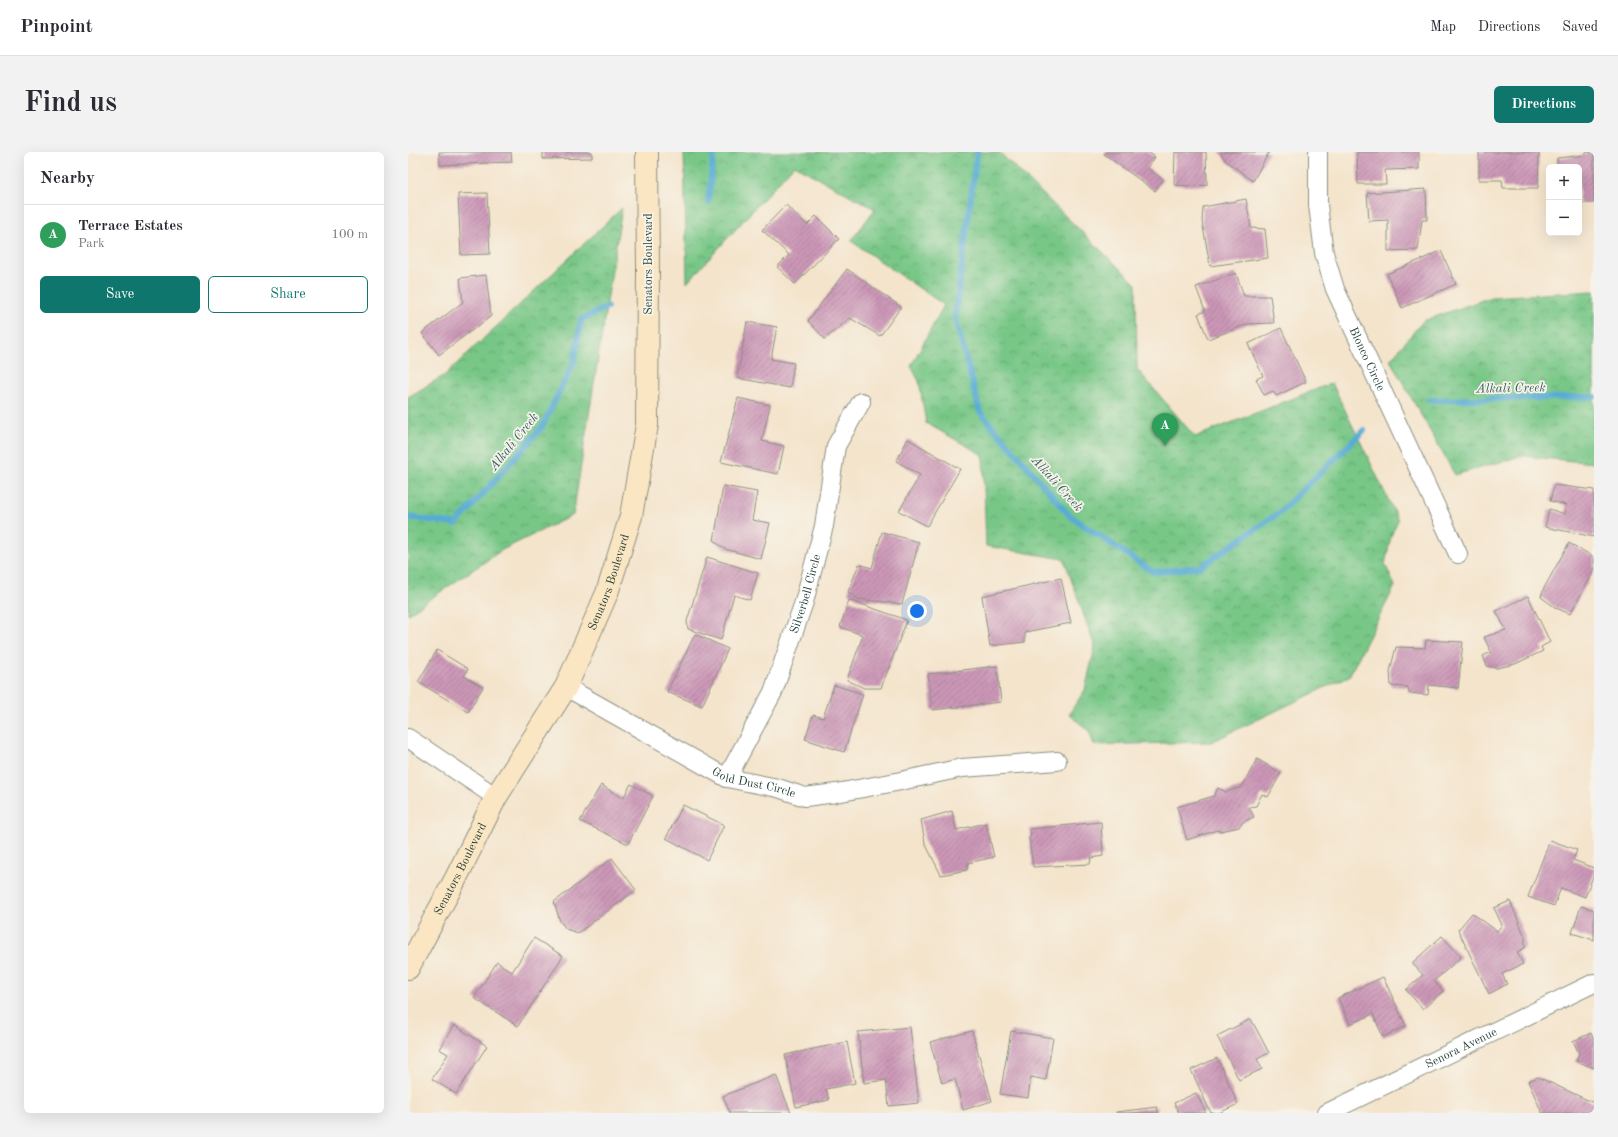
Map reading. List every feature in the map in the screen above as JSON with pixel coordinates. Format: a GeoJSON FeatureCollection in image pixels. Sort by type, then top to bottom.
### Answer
{"type":"FeatureCollection","features":[{"type":"Feature","properties":{"kind":"street","name":"Senators Boulevard"},"geometry":{"type":"LineString","coordinates":[[408,968],[455,880],[496,797],[566,687],[607,593],[629,523],[648,425],[647,152]]}},
{"type":"Feature","properties":{"kind":"street","name":"Blonco Circle"},"geometry":{"type":"LineString","coordinates":[[1318,152],[1318,205],[1324,253],[1335,290],[1458,554]]}},
{"type":"Feature","properties":{"kind":"street","name":"Silverbell Circle"},"geometry":{"type":"LineString","coordinates":[[726,778],[773,692],[804,602],[824,526],[836,446],[861,402]]}},
{"type":"Feature","properties":{"kind":"street","name":"Gold Dust Circle"},"geometry":{"type":"LineString","coordinates":[[566,687],[726,778],[778,788],[805,797],[881,785],[962,768],[1056,761]]}},
{"type":"Feature","properties":{"kind":"street"},"geometry":{"type":"LineString","coordinates":[[408,738],[496,797]]}},
{"type":"Feature","properties":{"kind":"street","name":"Senora Avenue"},"geometry":{"type":"LineString","coordinates":[[1327,1113],[1594,983]]}},
{"type":"Feature","properties":{"kind":"green space"},"geometry":{"type":"Polygon","coordinates":[[[684,152],[999,152],[1136,284],[1137,369],[1195,437],[1332,383],[1398,520],[1391,536],[1385,564],[1395,586],[1349,676],[1211,742],[1094,745],[1089,731],[1069,714],[1085,690],[1095,647],[1064,559],[986,546],[983,455],[926,423],[919,381],[911,366],[944,305],[851,241],[875,209],[794,165],[687,283],[684,152]]]}},
{"type":"Feature","properties":{"kind":"green space"},"geometry":{"type":"Polygon","coordinates":[[[622,208],[573,515],[502,550],[408,614],[408,397],[445,375],[622,208]]]}},
{"type":"Feature","properties":{"kind":"green space"},"geometry":{"type":"Polygon","coordinates":[[[1594,291],[1594,463],[1521,456],[1455,475],[1390,360],[1423,321],[1491,297],[1594,291]]]}},
{"type":"Feature","properties":{"kind":"building"},"geometry":{"type":"Polygon","coordinates":[[[439,152],[511,152],[512,162],[440,165],[439,152]]]}},
{"type":"Feature","properties":{"kind":"building"},"geometry":{"type":"Polygon","coordinates":[[[543,152],[592,152],[592,158],[543,159],[543,152]]]}},
{"type":"Feature","properties":{"kind":"building"},"geometry":{"type":"Polygon","coordinates":[[[1106,152],[1148,152],[1155,157],[1147,168],[1163,179],[1155,191],[1104,154],[1106,152]]]}},
{"type":"Feature","properties":{"kind":"building"},"geometry":{"type":"Polygon","coordinates":[[[1175,152],[1206,152],[1207,185],[1174,185],[1175,152]]]}},
{"type":"Feature","properties":{"kind":"building"},"geometry":{"type":"Polygon","coordinates":[[[1220,152],[1269,152],[1253,181],[1225,160],[1220,152]]]}},
{"type":"Feature","properties":{"kind":"building"},"geometry":{"type":"Polygon","coordinates":[[[1357,152],[1419,152],[1419,169],[1385,170],[1386,184],[1358,184],[1357,152]]]}},
{"type":"Feature","properties":{"kind":"building"},"geometry":{"type":"Polygon","coordinates":[[[1479,152],[1539,152],[1538,188],[1503,188],[1502,180],[1479,180],[1479,152]]]}},
{"type":"Feature","properties":{"kind":"building"},"geometry":{"type":"Polygon","coordinates":[[[1586,152],[1594,152],[1594,203],[1582,203],[1582,164],[1557,164],[1557,158],[1586,155],[1586,152]]]}},
{"type":"Feature","properties":{"kind":"building"},"geometry":{"type":"Polygon","coordinates":[[[1426,189],[1427,220],[1422,220],[1418,250],[1388,251],[1388,220],[1369,221],[1367,193],[1426,189]]]}},
{"type":"Feature","properties":{"kind":"building"},"geometry":{"type":"Polygon","coordinates":[[[487,193],[490,254],[461,255],[458,194],[487,193]]]}},
{"type":"Feature","properties":{"kind":"building"},"geometry":{"type":"Polygon","coordinates":[[[1246,199],[1251,228],[1265,229],[1268,258],[1210,266],[1202,221],[1203,207],[1246,199]]]}},
{"type":"Feature","properties":{"kind":"building"},"geometry":{"type":"Polygon","coordinates":[[[786,205],[807,225],[816,216],[839,239],[795,284],[777,267],[789,255],[762,230],[786,205]]]}},
{"type":"Feature","properties":{"kind":"building"},"geometry":{"type":"Polygon","coordinates":[[[1441,251],[1456,284],[1402,308],[1387,274],[1441,251]]]}},
{"type":"Feature","properties":{"kind":"building"},"geometry":{"type":"Polygon","coordinates":[[[847,269],[901,307],[880,336],[850,318],[825,339],[808,321],[847,269]]]}},
{"type":"Feature","properties":{"kind":"building"},"geometry":{"type":"Polygon","coordinates":[[[1236,273],[1244,296],[1270,296],[1274,323],[1248,324],[1208,339],[1198,314],[1205,311],[1196,287],[1236,273]]]}},
{"type":"Feature","properties":{"kind":"building"},"geometry":{"type":"Polygon","coordinates":[[[486,275],[491,316],[439,355],[422,333],[463,302],[460,278],[486,275]]]}},
{"type":"Feature","properties":{"kind":"building"},"geometry":{"type":"Polygon","coordinates":[[[747,322],[777,327],[771,359],[794,363],[790,388],[737,378],[747,322]]]}},
{"type":"Feature","properties":{"kind":"building"},"geometry":{"type":"Polygon","coordinates":[[[1281,328],[1306,382],[1276,396],[1273,391],[1264,395],[1256,379],[1263,376],[1248,344],[1281,328]]]}},
{"type":"Feature","properties":{"kind":"building"},"geometry":{"type":"Polygon","coordinates":[[[738,398],[770,405],[762,441],[784,446],[778,474],[721,462],[738,398]]]}},
{"type":"Feature","properties":{"kind":"building"},"geometry":{"type":"Polygon","coordinates":[[[908,439],[960,469],[927,526],[899,511],[920,475],[896,461],[908,439]]]}},
{"type":"Feature","properties":{"kind":"building"},"geometry":{"type":"Polygon","coordinates":[[[1554,485],[1594,490],[1594,537],[1545,527],[1549,509],[1565,514],[1566,505],[1550,501],[1554,485]]]}},
{"type":"Feature","properties":{"kind":"building"},"geometry":{"type":"Polygon","coordinates":[[[723,486],[757,492],[752,520],[770,523],[761,559],[725,549],[714,541],[723,486]]]}},
{"type":"Feature","properties":{"kind":"building"},"geometry":{"type":"Polygon","coordinates":[[[882,532],[919,542],[902,604],[858,599],[848,592],[859,564],[872,568],[882,532]]]}},
{"type":"Feature","properties":{"kind":"building"},"geometry":{"type":"Polygon","coordinates":[[[1569,543],[1594,557],[1594,571],[1570,614],[1556,608],[1541,597],[1543,590],[1569,543]]]}},
{"type":"Feature","properties":{"kind":"building"},"geometry":{"type":"Polygon","coordinates":[[[707,557],[758,573],[750,600],[734,595],[721,640],[688,629],[687,621],[707,557]]]}},
{"type":"Feature","properties":{"kind":"building"},"geometry":{"type":"Polygon","coordinates":[[[1061,578],[1071,623],[1025,632],[1025,642],[990,646],[982,596],[1061,578]]]}},
{"type":"Feature","properties":{"kind":"building"},"geometry":{"type":"Polygon","coordinates":[[[1528,596],[1550,642],[1541,647],[1543,651],[1515,664],[1497,668],[1487,666],[1483,656],[1491,652],[1484,637],[1506,630],[1496,611],[1528,596]]]}},
{"type":"Feature","properties":{"kind":"building"},"geometry":{"type":"Polygon","coordinates":[[[849,600],[907,620],[881,688],[864,688],[847,680],[863,635],[840,627],[849,600]]]}},
{"type":"Feature","properties":{"kind":"building"},"geometry":{"type":"Polygon","coordinates":[[[695,634],[728,649],[702,706],[667,692],[695,634]]]}},
{"type":"Feature","properties":{"kind":"building"},"geometry":{"type":"Polygon","coordinates":[[[1426,640],[1463,642],[1458,688],[1429,685],[1428,695],[1409,693],[1408,687],[1391,686],[1390,671],[1396,647],[1425,648],[1426,640]]]}},
{"type":"Feature","properties":{"kind":"building"},"geometry":{"type":"Polygon","coordinates":[[[437,650],[468,669],[464,676],[483,687],[468,712],[418,682],[437,650]]]}},
{"type":"Feature","properties":{"kind":"building"},"geometry":{"type":"Polygon","coordinates":[[[997,666],[1001,702],[932,710],[928,674],[997,666]]]}},
{"type":"Feature","properties":{"kind":"building"},"geometry":{"type":"Polygon","coordinates":[[[834,685],[863,694],[844,752],[805,739],[813,715],[823,718],[834,685]]]}},
{"type":"Feature","properties":{"kind":"building"},"geometry":{"type":"Polygon","coordinates":[[[1257,759],[1281,773],[1268,797],[1262,794],[1256,806],[1249,807],[1254,817],[1243,822],[1239,827],[1221,831],[1217,830],[1187,840],[1177,807],[1214,796],[1218,788],[1226,792],[1242,787],[1257,759]]]}},
{"type":"Feature","properties":{"kind":"building"},"geometry":{"type":"Polygon","coordinates":[[[631,784],[653,796],[628,844],[580,821],[601,785],[623,798],[631,784]]]}},
{"type":"Feature","properties":{"kind":"building"},"geometry":{"type":"Polygon","coordinates":[[[683,805],[724,825],[707,860],[666,838],[683,805]]]}},
{"type":"Feature","properties":{"kind":"building"},"geometry":{"type":"Polygon","coordinates":[[[952,811],[956,830],[986,823],[994,857],[968,863],[967,870],[941,875],[925,843],[921,820],[952,811]]]}},
{"type":"Feature","properties":{"kind":"building"},"geometry":{"type":"Polygon","coordinates":[[[1101,822],[1103,856],[1091,858],[1090,864],[1033,867],[1029,838],[1031,836],[1030,829],[1101,822]]]}},
{"type":"Feature","properties":{"kind":"building"},"geometry":{"type":"Polygon","coordinates":[[[1550,840],[1577,850],[1573,860],[1594,868],[1594,874],[1585,897],[1561,888],[1554,906],[1528,897],[1550,840]]]}},
{"type":"Feature","properties":{"kind":"building"},"geometry":{"type":"Polygon","coordinates":[[[612,858],[636,890],[578,933],[566,929],[560,921],[554,902],[612,858]]]}},
{"type":"Feature","properties":{"kind":"building"},"geometry":{"type":"Polygon","coordinates":[[[1510,901],[1525,937],[1525,948],[1517,952],[1523,964],[1502,974],[1507,984],[1489,994],[1458,930],[1472,913],[1497,931],[1502,925],[1494,908],[1510,901]]]}},
{"type":"Feature","properties":{"kind":"building"},"geometry":{"type":"Polygon","coordinates":[[[1581,906],[1594,910],[1594,940],[1572,933],[1581,906]]]}},
{"type":"Feature","properties":{"kind":"building"},"geometry":{"type":"Polygon","coordinates":[[[1442,936],[1461,957],[1434,981],[1443,991],[1423,1009],[1406,990],[1423,975],[1412,963],[1442,936]]]}},
{"type":"Feature","properties":{"kind":"building"},"geometry":{"type":"Polygon","coordinates":[[[534,938],[563,956],[518,1026],[474,998],[497,962],[512,972],[534,938]]]}},
{"type":"Feature","properties":{"kind":"building"},"geometry":{"type":"Polygon","coordinates":[[[1383,977],[1406,1026],[1383,1037],[1373,1014],[1350,1024],[1338,998],[1383,977]]]}},
{"type":"Feature","properties":{"kind":"building"},"geometry":{"type":"Polygon","coordinates":[[[1251,1019],[1269,1053],[1257,1059],[1262,1069],[1239,1080],[1217,1036],[1251,1019]]]}},
{"type":"Feature","properties":{"kind":"building"},"geometry":{"type":"Polygon","coordinates":[[[454,1025],[487,1046],[456,1094],[432,1079],[448,1054],[439,1049],[454,1025]]]}},
{"type":"Feature","properties":{"kind":"building"},"geometry":{"type":"Polygon","coordinates":[[[910,1027],[919,1103],[889,1106],[886,1080],[864,1083],[858,1032],[910,1027]]]}},
{"type":"Feature","properties":{"kind":"building"},"geometry":{"type":"Polygon","coordinates":[[[972,1031],[992,1101],[963,1110],[955,1079],[942,1083],[930,1042],[972,1031]]]}},
{"type":"Feature","properties":{"kind":"building"},"geometry":{"type":"Polygon","coordinates":[[[1011,1031],[1053,1038],[1046,1080],[1031,1077],[1028,1098],[1000,1094],[1011,1031]]]}},
{"type":"Feature","properties":{"kind":"building"},"geometry":{"type":"Polygon","coordinates":[[[1591,1033],[1594,1040],[1594,1068],[1576,1061],[1579,1053],[1573,1041],[1591,1033]]]}},
{"type":"Feature","properties":{"kind":"building"},"geometry":{"type":"Polygon","coordinates":[[[847,1042],[855,1083],[826,1089],[829,1100],[796,1107],[785,1055],[847,1042]]]}},
{"type":"Feature","properties":{"kind":"building"},"geometry":{"type":"Polygon","coordinates":[[[1217,1058],[1238,1104],[1219,1113],[1211,1113],[1191,1070],[1217,1058]]]}},
{"type":"Feature","properties":{"kind":"building"},"geometry":{"type":"Polygon","coordinates":[[[776,1075],[791,1113],[730,1113],[723,1096],[776,1075]]]}},
{"type":"Feature","properties":{"kind":"building"},"geometry":{"type":"Polygon","coordinates":[[[1538,1077],[1594,1103],[1594,1113],[1542,1113],[1528,1081],[1538,1077]]]}},
{"type":"Feature","properties":{"kind":"building"},"geometry":{"type":"Polygon","coordinates":[[[1196,1093],[1206,1113],[1179,1113],[1174,1103],[1196,1093]]]}},
{"type":"Feature","properties":{"kind":"building"},"geometry":{"type":"Polygon","coordinates":[[[1157,1107],[1158,1113],[1116,1113],[1116,1112],[1157,1107]]]}},
{"type":"Feature","properties":{"kind":"waterway","name":"Alkali Creek"},"geometry":{"type":"LineString","coordinates":[[708,202],[714,152]]}},
{"type":"Feature","properties":{"kind":"waterway","name":"Alkali Creek"},"geometry":{"type":"LineString","coordinates":[[977,152],[955,317],[980,412],[1070,516],[1153,572],[1200,567],[1279,513],[1364,430]]}},
{"type":"Feature","properties":{"kind":"waterway","name":"Alkali Creek"},"geometry":{"type":"LineString","coordinates":[[408,517],[456,524],[542,427],[574,362],[581,320],[607,307]]}},
{"type":"Feature","properties":{"kind":"waterway","name":"Alkali Creek"},"geometry":{"type":"LineString","coordinates":[[1429,400],[1594,397]]}},
{"type":"Feature","properties":{"kind":"place","name":"Terrace Estates"},"geometry":{"type":"Point","coordinates":[1165,446]}}]}
